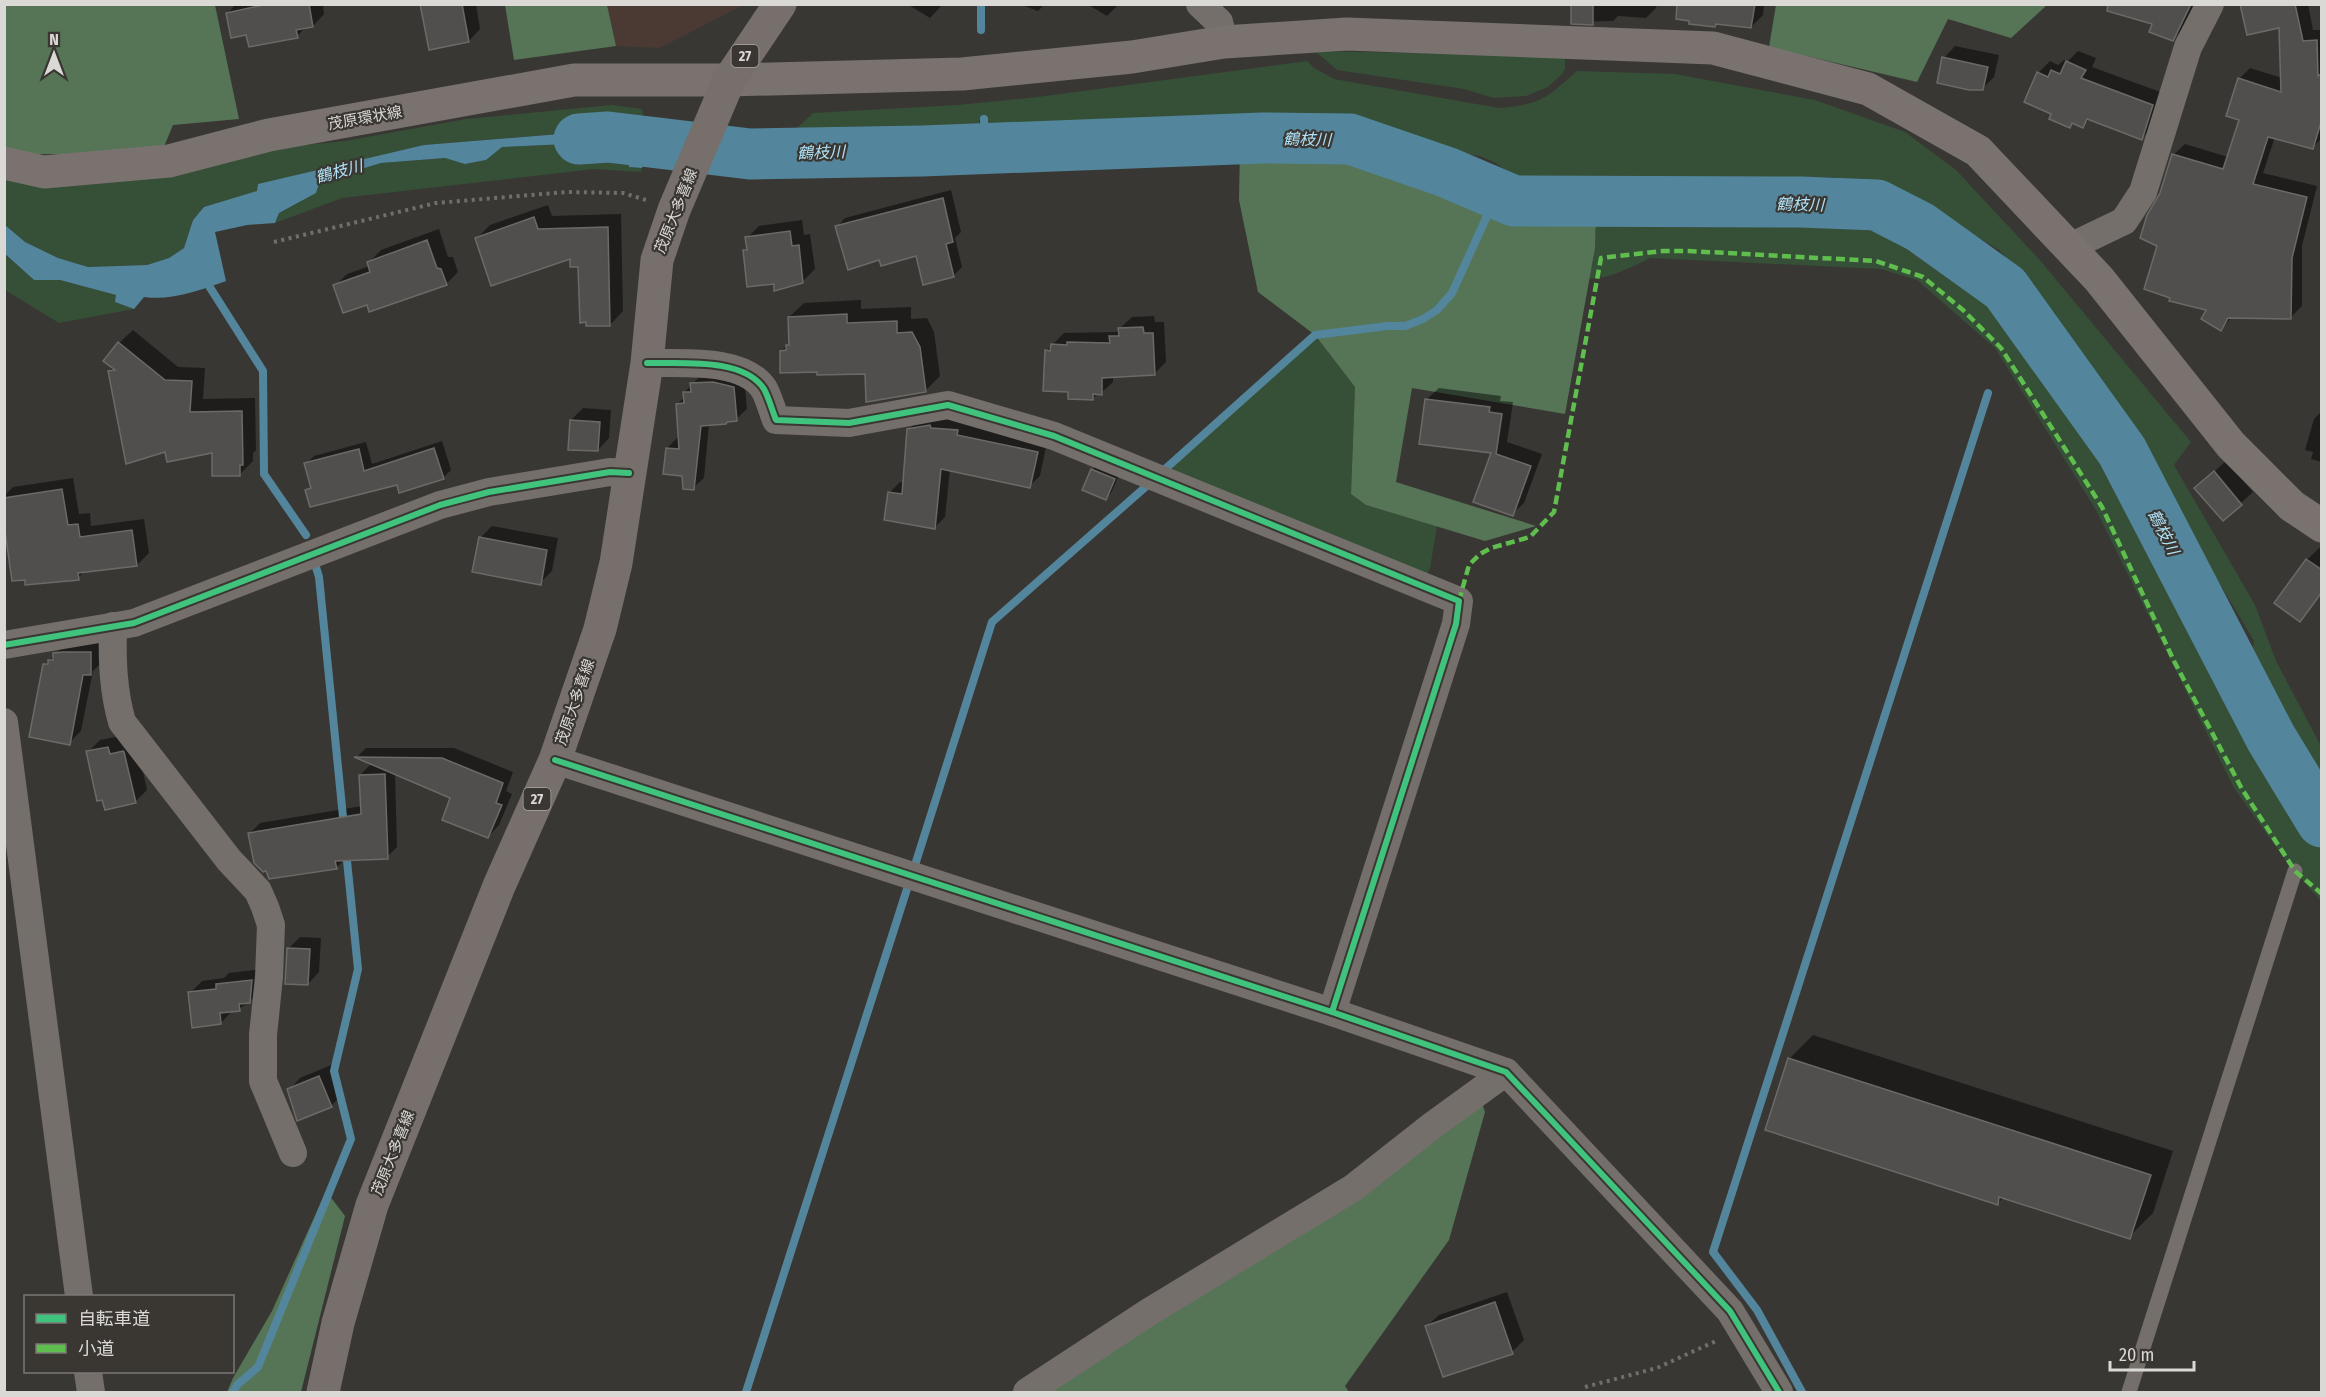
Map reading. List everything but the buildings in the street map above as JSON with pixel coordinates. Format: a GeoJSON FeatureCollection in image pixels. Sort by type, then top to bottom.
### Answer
{"type":"FeatureCollection","features":[{"type":"Feature","properties":{"kind":"main road","name":"茂原大多喜線"},"geometry":{"type":"LineString","coordinates":[[323,1392],[338,1323],[372,1205],[499,886],[555,760],[600,629],[616,563],[647,363],[657,260],[729,80],[780,4]]}},
{"type":"Feature","properties":{"kind":"main road","name":"茂原環状線"},"geometry":{"type":"LineString","coordinates":[[4,163],[44,172],[169,161],[269,135],[574,80],[729,80],[962,74],[1132,57],[1224,42],[1347,34],[1713,48],[1868,89],[1978,151],[2099,279],[2231,445],[2292,506],[2322,526]]}},
{"type":"Feature","properties":{"kind":"street"},"geometry":{"type":"LineString","coordinates":[[1200,4],[1219,22],[1224,42]]}},
{"type":"Feature","properties":{"kind":"street"},"geometry":{"type":"LineString","coordinates":[[2070,247],[2124,221],[2143,192],[2188,47],[2210,4]]}},
{"type":"Feature","properties":{"kind":"street"},"geometry":{"type":"LineString","coordinates":[[647,363],[727,366],[747,374],[763,388],[776,420],[849,423],[948,405],[1054,436],[1459,601],[1456,624],[1332,1012]]}},
{"type":"Feature","properties":{"kind":"street"},"geometry":{"type":"LineString","coordinates":[[4,645],[134,623],[440,505],[489,492],[610,472],[629,473]]}},
{"type":"Feature","properties":{"kind":"street"},"geometry":{"type":"LineString","coordinates":[[113,626],[111,668],[122,722],[229,860],[258,891],[271,925],[269,977],[262,1035],[263,1081],[293,1153]]}},
{"type":"Feature","properties":{"kind":"street"},"geometry":{"type":"LineString","coordinates":[[4,722],[79,1295]]}},
{"type":"Feature","properties":{"kind":"street"},"geometry":{"type":"LineString","coordinates":[[555,760],[1332,1012],[1506,1072],[1730,1311],[1779,1392]]}},
{"type":"Feature","properties":{"kind":"street"},"geometry":{"type":"LineString","coordinates":[[1027,1392],[1149,1312],[1353,1188],[1506,1072]]}},
{"type":"Feature","properties":{"kind":"street"},"geometry":{"type":"LineString","coordinates":[[88,1373],[91,1392]]}},
{"type":"Feature","properties":{"kind":"lane"},"geometry":{"type":"LineString","coordinates":[[2129,1392],[2295,871]]}},
{"type":"Feature","properties":{"kind":"path"},"geometry":{"type":"LineString","coordinates":[[274,242],[436,203],[567,192],[623,193],[649,201]]}},
{"type":"Feature","properties":{"kind":"path"},"geometry":{"type":"LineString","coordinates":[[1585,1387],[1657,1368],[1741,1329]]}},
{"type":"Feature","properties":{"kind":"shaded area"},"geometry":{"type":"Polygon","coordinates":[[[607,4],[743,5],[660,48],[616,46],[607,4]]]}},
{"type":"Feature","properties":{"kind":"green space"},"geometry":{"type":"Polygon","coordinates":[[[5,5],[215,5],[239,119],[173,125],[163,149],[135,155],[36,154],[5,147],[5,5]]]}},
{"type":"Feature","properties":{"kind":"green space"},"geometry":{"type":"Polygon","coordinates":[[[505,5],[607,5],[616,46],[514,60],[505,5]]]}},
{"type":"Feature","properties":{"kind":"green space"},"geometry":{"type":"Polygon","coordinates":[[[1776,5],[2047,5],[2011,38],[1948,19],[1917,82],[1769,47],[1776,5]]]}},
{"type":"Feature","properties":{"kind":"green space"},"geometry":{"type":"Polygon","coordinates":[[[1315,51],[1565,56],[1565,69],[1548,87],[1526,96],[1494,98],[1464,89],[1337,70],[1315,51]]]}},
{"type":"Feature","properties":{"kind":"green space"},"geometry":{"type":"Polygon","coordinates":[[[1307,61],[1314,68],[1334,79],[1499,108],[1534,102],[1550,94],[1577,71],[1675,74],[1815,100],[1905,132],[1956,170],[2038,258],[2191,442],[2174,465],[2255,605],[2276,661],[2321,746],[2321,806],[2308,789],[2247,676],[2254,641],[2117,423],[2081,357],[2069,348],[2056,315],[1999,250],[1972,234],[1920,216],[1898,204],[1834,177],[1785,178],[1775,183],[1702,183],[1679,191],[1542,188],[1517,178],[1494,162],[1480,156],[1413,147],[1344,113],[1333,128],[1133,129],[1128,136],[987,139],[988,120],[979,120],[979,139],[780,148],[782,142],[813,113],[958,105],[1038,97],[1307,61]]]}},
{"type":"Feature","properties":{"kind":"green space"},"geometry":{"type":"Polygon","coordinates":[[[612,105],[642,109],[645,127],[424,145],[204,207],[193,220],[184,248],[169,258],[147,265],[88,267],[58,258],[25,242],[5,225],[4,177],[345,141],[466,119],[612,105]]]}},
{"type":"Feature","properties":{"kind":"green space"},"geometry":{"type":"Polygon","coordinates":[[[589,143],[612,145],[628,157],[629,167],[642,168],[641,172],[594,169],[342,198],[275,223],[279,213],[316,193],[319,184],[381,163],[445,158],[466,164],[486,160],[502,147],[589,143]]]}},
{"type":"Feature","properties":{"kind":"green space"},"geometry":{"type":"Polygon","coordinates":[[[1240,147],[1349,147],[1411,165],[1518,207],[1573,217],[1596,215],[1595,248],[1565,414],[1412,388],[1396,482],[1536,526],[1485,541],[1366,505],[1351,494],[1355,387],[1315,335],[1258,292],[1239,200],[1240,147]]]}},
{"type":"Feature","properties":{"kind":"green space"},"geometry":{"type":"Polygon","coordinates":[[[1697,207],[1874,213],[1919,231],[1968,268],[2012,309],[2066,380],[2131,495],[2274,764],[2303,810],[2321,833],[2321,901],[2289,865],[2234,788],[2096,510],[1995,348],[1917,280],[1881,269],[1651,258],[1613,274],[1589,279],[1595,248],[1596,215],[1697,207]]]}},
{"type":"Feature","properties":{"kind":"green space"},"geometry":{"type":"Polygon","coordinates":[[[4,254],[34,280],[60,280],[116,295],[116,302],[134,309],[59,323],[5,290],[4,254]]]}},
{"type":"Feature","properties":{"kind":"green space"},"geometry":{"type":"Polygon","coordinates":[[[1315,335],[1355,387],[1351,494],[1366,505],[1437,526],[1430,568],[1426,576],[1164,470],[1315,335]]]}},
{"type":"Feature","properties":{"kind":"green space"},"geometry":{"type":"Polygon","coordinates":[[[1482,1103],[1485,1112],[1449,1240],[1345,1386],[1349,1392],[1038,1392],[1482,1103]]]}},
{"type":"Feature","properties":{"kind":"green space"},"geometry":{"type":"Polygon","coordinates":[[[326,1191],[345,1216],[301,1392],[227,1392],[272,1311],[326,1191]]]}},
{"type":"Feature","properties":{"kind":"water"},"geometry":{"type":"Polygon","coordinates":[[[645,127],[650,149],[642,168],[629,167],[628,157],[612,145],[589,143],[502,147],[486,160],[465,164],[445,158],[381,163],[332,178],[319,184],[316,193],[279,213],[275,223],[247,225],[215,232],[226,281],[175,296],[144,297],[134,309],[115,302],[116,295],[60,280],[34,280],[5,254],[5,225],[25,242],[58,258],[88,267],[147,265],[169,258],[184,248],[193,220],[204,207],[257,191],[258,184],[424,145],[645,127]]]}},
{"type":"Feature","properties":{"kind":"waterway"},"geometry":{"type":"LineString","coordinates":[[981,4],[981,30]]}},
{"type":"Feature","properties":{"kind":"waterway"},"geometry":{"type":"LineString","coordinates":[[984,119],[985,149]]}},
{"type":"Feature","properties":{"kind":"waterway","name":"鶴枝川"},"geometry":{"type":"LineString","coordinates":[[579,139],[608,137],[750,154],[922,151],[1262,138],[1350,139],[1446,172],[1514,201],[1801,202],[1877,205],[1920,227],[2005,288],[2122,451],[2271,738],[2322,822]]}},
{"type":"Feature","properties":{"kind":"waterway"},"geometry":{"type":"LineString","coordinates":[[1164,470],[1315,335],[1405,326],[1437,310],[1452,293],[1497,194]]}},
{"type":"Feature","properties":{"kind":"waterway"},"geometry":{"type":"LineString","coordinates":[[204,278],[263,371],[264,474],[306,535]]}},
{"type":"Feature","properties":{"kind":"waterway"},"geometry":{"type":"LineString","coordinates":[[1802,1392],[1757,1310],[1713,1252],[1988,393]]}},
{"type":"Feature","properties":{"kind":"waterway"},"geometry":{"type":"LineString","coordinates":[[915,865],[992,622],[1150,483]]}},
{"type":"Feature","properties":{"kind":"waterway"},"geometry":{"type":"LineString","coordinates":[[315,564],[319,577],[344,827]]}},
{"type":"Feature","properties":{"kind":"waterway"},"geometry":{"type":"LineString","coordinates":[[233,1392],[237,1385],[258,1367],[351,1139],[334,1071],[358,969],[346,851]]}},
{"type":"Feature","properties":{"kind":"waterway"},"geometry":{"type":"LineString","coordinates":[[746,1392],[907,889]]}},
{"type":"Feature","properties":{"kind":"marked path"},"geometry":{"type":"LineString","coordinates":[[1459,601],[1469,565],[1480,554],[1491,548],[1530,537],[1554,512],[1601,258],[1663,251],[1689,251],[1876,261],[1923,277],[1963,310],[2001,348],[2102,507],[2174,661],[2242,789],[2295,871],[2322,894]]}},
{"type":"Feature","properties":{"kind":"cycle path"},"geometry":{"type":"LineString","coordinates":[[647,363],[710,364],[742,372],[764,389],[776,420],[849,423],[948,405],[1054,436],[1459,601],[1456,624],[1332,1012]]}},
{"type":"Feature","properties":{"kind":"cycle path"},"geometry":{"type":"LineString","coordinates":[[4,645],[134,623],[440,505],[489,492],[610,472],[629,473]]}},
{"type":"Feature","properties":{"kind":"cycle path"},"geometry":{"type":"LineString","coordinates":[[555,760],[1332,1012],[1506,1072],[1730,1311],[1779,1392]]}}]}
